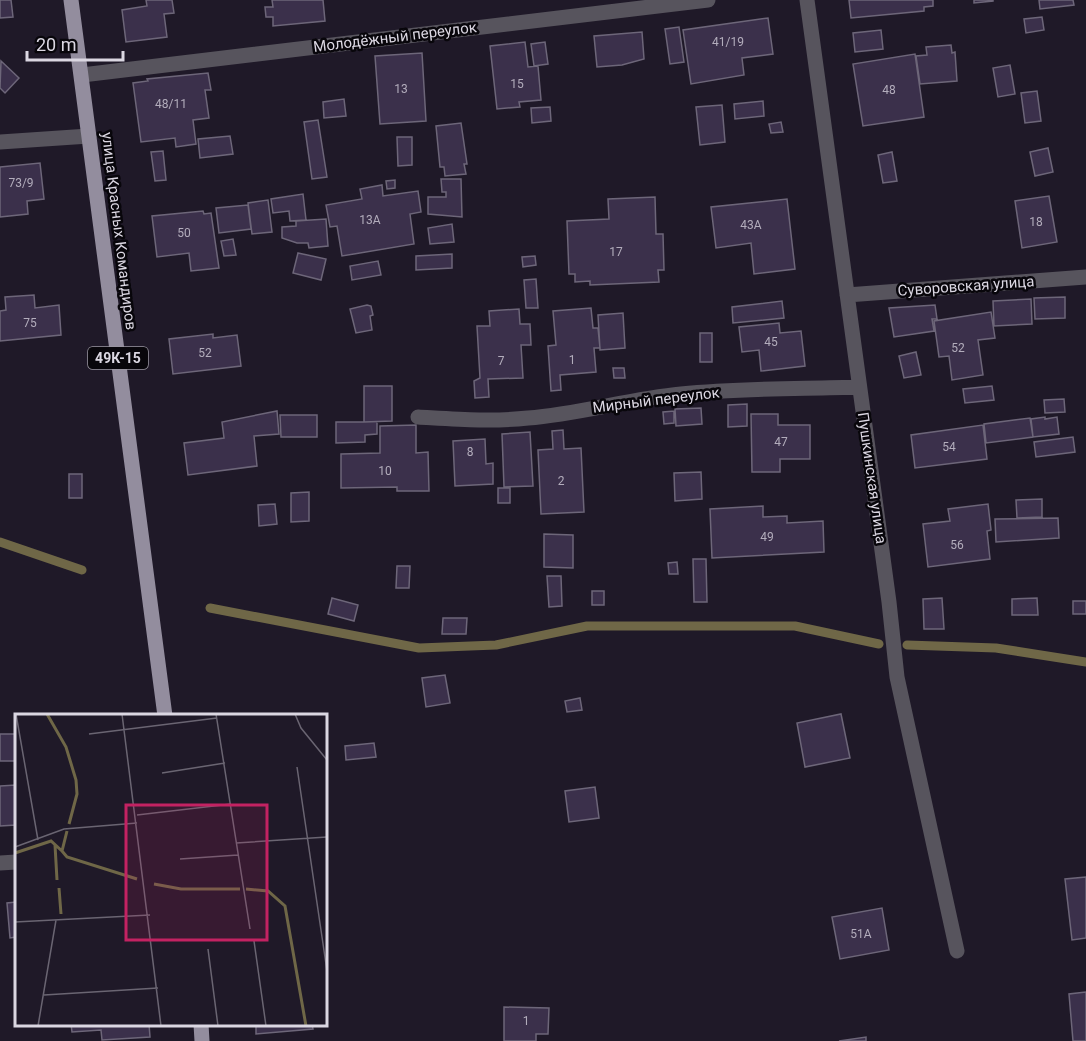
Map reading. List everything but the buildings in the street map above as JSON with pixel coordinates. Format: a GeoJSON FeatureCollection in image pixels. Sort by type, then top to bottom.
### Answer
{"type":"FeatureCollection","features":[{"type":"Feature","properties":{"kind":"main road","name":"улица Красных Командиров"},"geometry":{"type":"LineString","coordinates":[[71,0],[165,714]]}},
{"type":"Feature","properties":{"kind":"main road"},"geometry":{"type":"LineString","coordinates":[[201,1026],[202,1041]]}},
{"type":"Feature","properties":{"kind":"street","name":"Молодёжный переулок"},"geometry":{"type":"LineString","coordinates":[[82,75],[708,0]]}},
{"type":"Feature","properties":{"kind":"street","name":"Пушкинская улица"},"geometry":{"type":"LineString","coordinates":[[807,0],[889,602],[897,677],[957,951]]}},
{"type":"Feature","properties":{"kind":"street"},"geometry":{"type":"LineString","coordinates":[[0,142],[89,136]]}},
{"type":"Feature","properties":{"kind":"street","name":"Суворовская улица"},"geometry":{"type":"LineString","coordinates":[[847,295],[1086,277]]}},
{"type":"Feature","properties":{"kind":"street","name":"Мирный переулок"},"geometry":{"type":"LineString","coordinates":[[418,417],[487,420],[527,418],[680,394],[859,387]]}},
{"type":"Feature","properties":{"kind":"street"},"geometry":{"type":"LineString","coordinates":[[0,863],[15,862]]}},
{"type":"Feature","properties":{"kind":"waterway"},"geometry":{"type":"LineString","coordinates":[[0,542],[82,570]]}},
{"type":"Feature","properties":{"kind":"waterway"},"geometry":{"type":"LineString","coordinates":[[210,608],[419,648],[496,645],[587,626],[795,626],[879,644]]}},
{"type":"Feature","properties":{"kind":"waterway"},"geometry":{"type":"LineString","coordinates":[[907,645],[996,648],[1086,662]]}}]}
